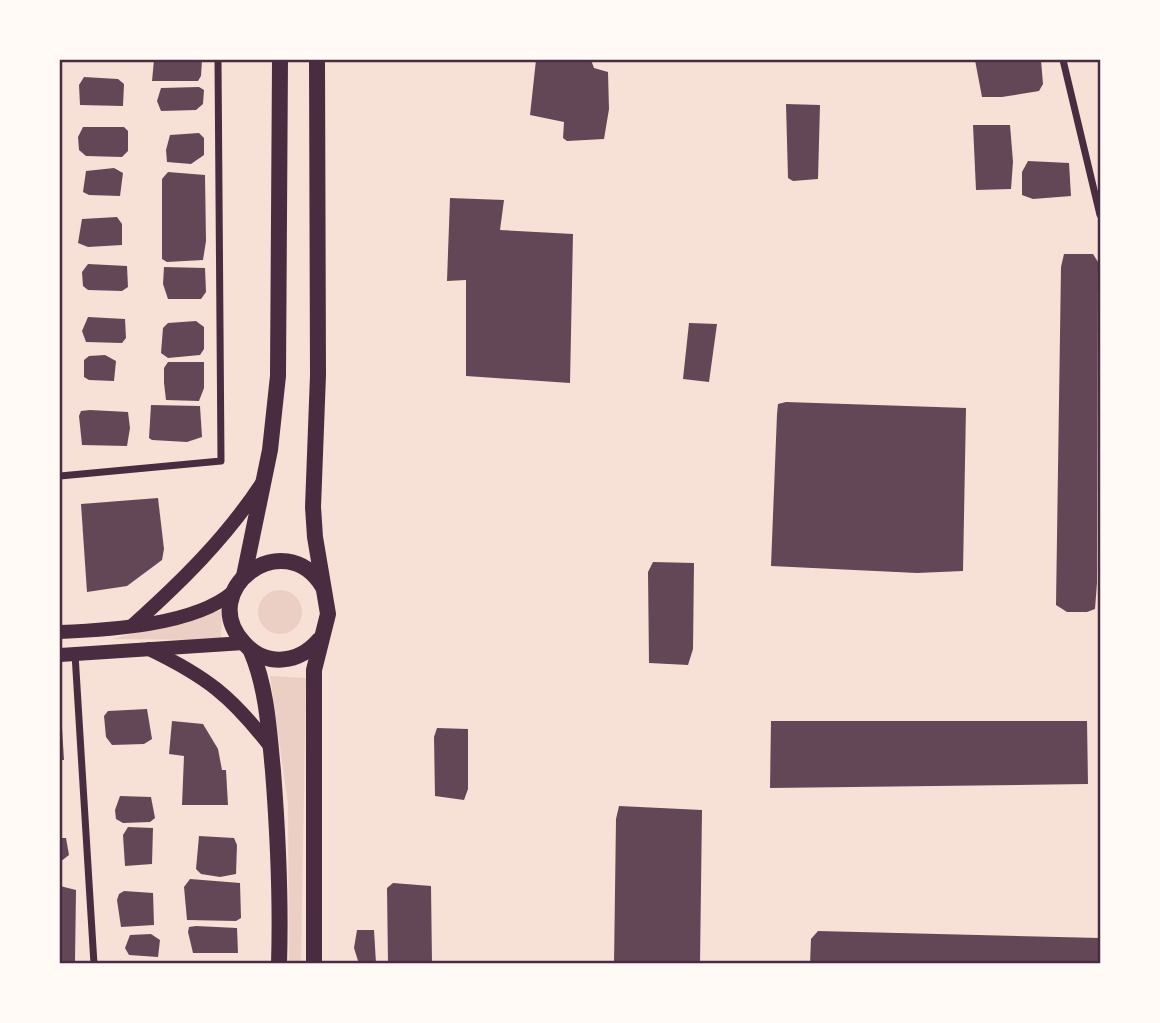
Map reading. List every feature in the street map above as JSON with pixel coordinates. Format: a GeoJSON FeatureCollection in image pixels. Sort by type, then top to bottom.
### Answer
{"type":"FeatureCollection","features":[{"type":"Feature","properties":{"kind":"main road"},"geometry":{"type":"LineString","coordinates":[[60,632],[132,626],[217,603],[233,592],[244,576],[264,478],[278,376],[280,60]]}},
{"type":"Feature","properties":{"kind":"main road"},"geometry":{"type":"LineString","coordinates":[[314,964],[314,670],[328,614],[315,537],[313,507],[318,375],[317,60]]}},
{"type":"Feature","properties":{"kind":"main road"},"geometry":{"type":"LineString","coordinates":[[132,626],[210,552],[234,524],[264,478]]}},
{"type":"Feature","properties":{"kind":"main road"},"geometry":{"type":"LineString","coordinates":[[244,576],[268,562],[291,562],[311,572],[326,596]]}},
{"type":"Feature","properties":{"kind":"main road"},"geometry":{"type":"LineString","coordinates":[[233,592],[230,619],[260,672],[270,746],[275,808],[279,964]]}},
{"type":"Feature","properties":{"kind":"main road"},"geometry":{"type":"LineString","coordinates":[[60,655],[148,648],[247,647],[272,659],[295,657],[314,645],[324,631]]}},
{"type":"Feature","properties":{"kind":"main road"},"geometry":{"type":"LineString","coordinates":[[148,648],[219,688],[270,746]]}},
{"type":"Feature","properties":{"kind":"street"},"geometry":{"type":"LineString","coordinates":[[60,475],[221,461],[218,60]]}},
{"type":"Feature","properties":{"kind":"street"},"geometry":{"type":"LineString","coordinates":[[1063,60],[1101,215]]}},
{"type":"Feature","properties":{"kind":"street"},"geometry":{"type":"LineString","coordinates":[[75,654],[94,964]]}},
{"type":"Feature","properties":{"kind":"shaded area"},"geometry":{"type":"Polygon","coordinates":[[[280,590],[295,597],[302,612],[295,627],[280,634],[265,627],[258,612],[265,597],[280,590]]]}},
{"type":"Feature","properties":{"kind":"shaded area"},"geometry":{"type":"Polygon","coordinates":[[[222,610],[221,640],[112,639],[222,610]]]}},
{"type":"Feature","properties":{"kind":"shaded area"},"geometry":{"type":"Polygon","coordinates":[[[270,676],[306,678],[301,963],[289,963],[288,804],[270,676]]]}},
{"type":"Feature","properties":{"kind":"building"},"geometry":{"type":"Polygon","coordinates":[[[154,60],[202,60],[201,76],[198,81],[152,81],[154,60]]]}},
{"type":"Feature","properties":{"kind":"building"},"geometry":{"type":"Polygon","coordinates":[[[536,60],[591,60],[594,68],[608,72],[609,109],[604,139],[567,141],[563,138],[564,122],[530,115],[536,60]]]}},
{"type":"Feature","properties":{"kind":"building"},"geometry":{"type":"Polygon","coordinates":[[[975,60],[1041,60],[1043,84],[1039,91],[982,97],[975,60]]]}},
{"type":"Feature","properties":{"kind":"building"},"geometry":{"type":"Polygon","coordinates":[[[84,77],[118,79],[124,84],[123,106],[80,105],[79,85],[84,77]]]}},
{"type":"Feature","properties":{"kind":"building"},"geometry":{"type":"Polygon","coordinates":[[[199,87],[204,90],[203,104],[196,110],[161,111],[157,101],[161,88],[199,87]]]}},
{"type":"Feature","properties":{"kind":"building"},"geometry":{"type":"Polygon","coordinates":[[[786,104],[820,105],[818,179],[793,181],[788,178],[786,104]]]}},
{"type":"Feature","properties":{"kind":"building"},"geometry":{"type":"Polygon","coordinates":[[[973,125],[1010,125],[1013,162],[1011,189],[976,190],[973,125]]]}},
{"type":"Feature","properties":{"kind":"building"},"geometry":{"type":"Polygon","coordinates":[[[83,127],[124,127],[128,131],[128,151],[122,157],[86,156],[79,150],[78,137],[83,127]]]}},
{"type":"Feature","properties":{"kind":"building"},"geometry":{"type":"Polygon","coordinates":[[[199,133],[204,138],[204,155],[191,164],[167,162],[166,150],[170,135],[199,133]]]}},
{"type":"Feature","properties":{"kind":"building"},"geometry":{"type":"Polygon","coordinates":[[[1028,161],[1069,163],[1071,196],[1033,199],[1022,195],[1022,172],[1028,161]]]}},
{"type":"Feature","properties":{"kind":"building"},"geometry":{"type":"Polygon","coordinates":[[[114,168],[123,173],[120,196],[89,195],[83,192],[86,171],[114,168]]]}},
{"type":"Feature","properties":{"kind":"building"},"geometry":{"type":"Polygon","coordinates":[[[168,172],[205,175],[206,241],[203,260],[167,262],[162,259],[162,179],[168,172]]]}},
{"type":"Feature","properties":{"kind":"building"},"geometry":{"type":"Polygon","coordinates":[[[450,198],[504,200],[500,230],[573,234],[570,383],[466,376],[466,280],[447,281],[450,198]]]}},
{"type":"Feature","properties":{"kind":"building"},"geometry":{"type":"Polygon","coordinates":[[[117,217],[122,224],[122,245],[88,247],[78,243],[82,219],[117,217]]]}},
{"type":"Feature","properties":{"kind":"building"},"geometry":{"type":"Polygon","coordinates":[[[1064,254],[1093,254],[1098,262],[1097,583],[1095,609],[1087,612],[1067,612],[1056,605],[1061,267],[1064,254]]]}},
{"type":"Feature","properties":{"kind":"building"},"geometry":{"type":"Polygon","coordinates":[[[88,264],[127,266],[128,287],[122,291],[88,290],[83,286],[82,272],[88,264]]]}},
{"type":"Feature","properties":{"kind":"building"},"geometry":{"type":"Polygon","coordinates":[[[164,267],[205,268],[206,292],[201,299],[168,299],[163,284],[164,267]]]}},
{"type":"Feature","properties":{"kind":"building"},"geometry":{"type":"Polygon","coordinates":[[[88,317],[125,319],[126,338],[122,343],[86,342],[82,331],[88,317]]]}},
{"type":"Feature","properties":{"kind":"building"},"geometry":{"type":"Polygon","coordinates":[[[196,321],[204,327],[204,349],[200,355],[168,358],[161,353],[163,328],[168,323],[196,321]]]}},
{"type":"Feature","properties":{"kind":"building"},"geometry":{"type":"Polygon","coordinates":[[[689,323],[717,324],[709,382],[683,379],[689,323]]]}},
{"type":"Feature","properties":{"kind":"building"},"geometry":{"type":"Polygon","coordinates":[[[105,355],[116,361],[114,381],[89,380],[84,377],[84,360],[89,356],[105,355]]]}},
{"type":"Feature","properties":{"kind":"building"},"geometry":{"type":"Polygon","coordinates":[[[168,362],[204,362],[204,388],[199,401],[166,400],[164,368],[168,362]]]}},
{"type":"Feature","properties":{"kind":"building"},"geometry":{"type":"Polygon","coordinates":[[[786,402],[966,408],[963,571],[917,573],[771,566],[777,414],[778,404],[786,402]]]}},
{"type":"Feature","properties":{"kind":"building"},"geometry":{"type":"Polygon","coordinates":[[[151,405],[200,406],[202,437],[187,442],[152,440],[149,438],[151,405]]]}},
{"type":"Feature","properties":{"kind":"building"},"geometry":{"type":"Polygon","coordinates":[[[81,411],[128,412],[130,428],[127,446],[82,445],[79,416],[81,411]]]}},
{"type":"Feature","properties":{"kind":"building"},"geometry":{"type":"Polygon","coordinates":[[[158,498],[164,549],[162,560],[127,586],[87,592],[81,504],[158,498]]]}},
{"type":"Feature","properties":{"kind":"building"},"geometry":{"type":"Polygon","coordinates":[[[653,562],[694,563],[693,649],[688,665],[649,663],[648,572],[653,562]]]}},
{"type":"Feature","properties":{"kind":"building"},"geometry":{"type":"Polygon","coordinates":[[[60,695],[64,760],[60,760],[60,695]]]}},
{"type":"Feature","properties":{"kind":"building"},"geometry":{"type":"Polygon","coordinates":[[[147,709],[152,739],[144,744],[112,745],[106,737],[104,716],[108,711],[147,709]]]}},
{"type":"Feature","properties":{"kind":"building"},"geometry":{"type":"Polygon","coordinates":[[[172,721],[203,724],[218,749],[222,770],[226,770],[228,805],[182,805],[184,756],[169,754],[172,721]]]}},
{"type":"Feature","properties":{"kind":"building"},"geometry":{"type":"Polygon","coordinates":[[[771,721],[1087,721],[1088,784],[770,788],[771,721]]]}},
{"type":"Feature","properties":{"kind":"building"},"geometry":{"type":"Polygon","coordinates":[[[437,728],[468,729],[468,789],[464,800],[435,796],[434,737],[437,728]]]}},
{"type":"Feature","properties":{"kind":"building"},"geometry":{"type":"Polygon","coordinates":[[[120,796],[151,797],[155,818],[150,822],[123,823],[116,819],[115,810],[120,796]]]}},
{"type":"Feature","properties":{"kind":"building"},"geometry":{"type":"Polygon","coordinates":[[[619,806],[702,810],[700,964],[614,964],[616,819],[619,806]]]}},
{"type":"Feature","properties":{"kind":"building"},"geometry":{"type":"Polygon","coordinates":[[[128,827],[153,828],[152,864],[125,866],[123,835],[128,827]]]}},
{"type":"Feature","properties":{"kind":"building"},"geometry":{"type":"Polygon","coordinates":[[[199,836],[234,838],[237,845],[236,874],[220,877],[201,874],[196,869],[199,836]]]}},
{"type":"Feature","properties":{"kind":"building"},"geometry":{"type":"Polygon","coordinates":[[[60,838],[66,838],[69,855],[60,862],[60,838]]]}},
{"type":"Feature","properties":{"kind":"building"},"geometry":{"type":"Polygon","coordinates":[[[190,879],[240,883],[241,918],[236,921],[187,920],[184,887],[190,879]]]}},
{"type":"Feature","properties":{"kind":"building"},"geometry":{"type":"Polygon","coordinates":[[[393,883],[431,886],[432,964],[388,964],[387,888],[393,883]]]}},
{"type":"Feature","properties":{"kind":"building"},"geometry":{"type":"Polygon","coordinates":[[[60,886],[76,890],[75,961],[60,962],[60,886]]]}},
{"type":"Feature","properties":{"kind":"building"},"geometry":{"type":"Polygon","coordinates":[[[124,891],[153,893],[154,925],[121,927],[117,900],[119,894],[124,891]]]}},
{"type":"Feature","properties":{"kind":"building"},"geometry":{"type":"Polygon","coordinates":[[[189,927],[237,928],[238,953],[193,953],[188,932],[189,927]]]}},
{"type":"Feature","properties":{"kind":"building"},"geometry":{"type":"Polygon","coordinates":[[[357,930],[374,930],[376,963],[359,964],[354,948],[357,930]]]}},
{"type":"Feature","properties":{"kind":"building"},"geometry":{"type":"Polygon","coordinates":[[[818,931],[1100,938],[1100,964],[810,964],[811,939],[818,931]]]}},
{"type":"Feature","properties":{"kind":"building"},"geometry":{"type":"Polygon","coordinates":[[[151,934],[160,940],[158,957],[129,955],[125,948],[130,935],[151,934]]]}}]}
